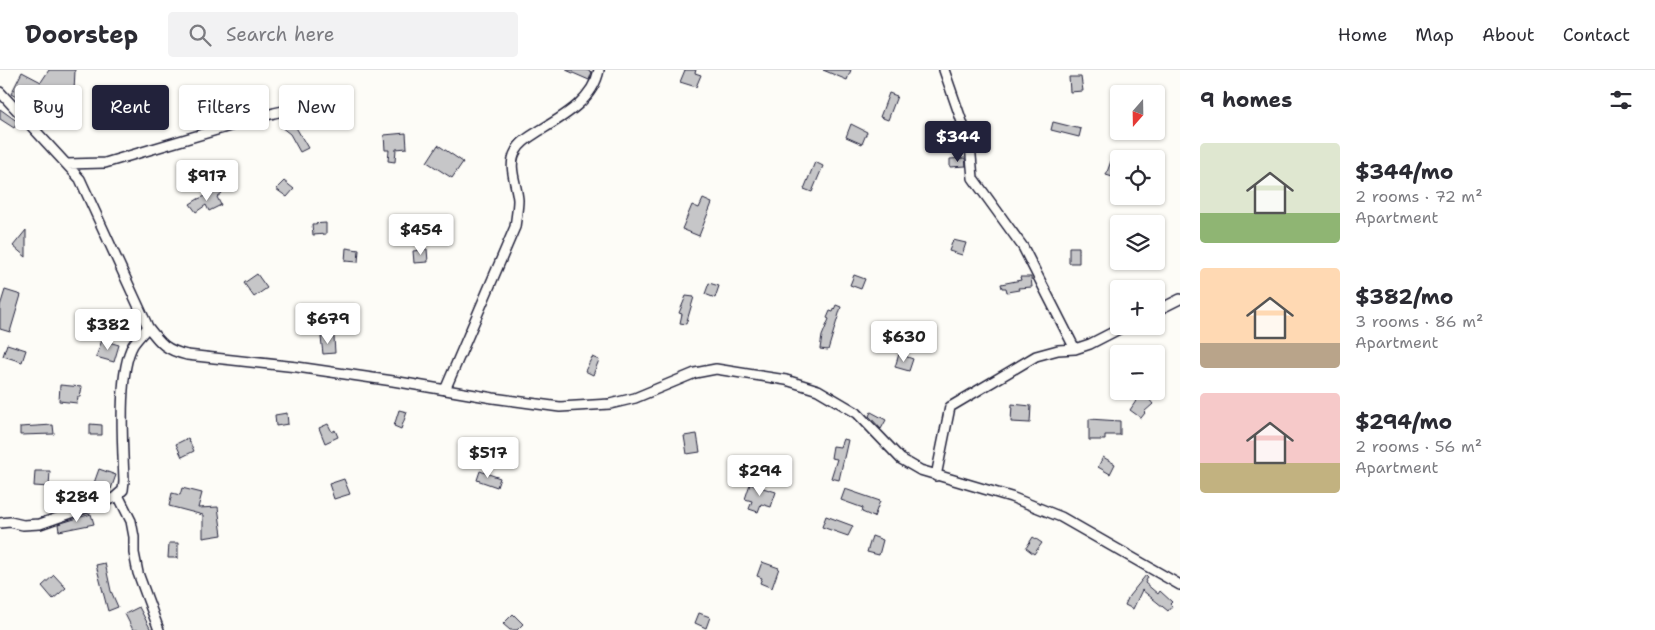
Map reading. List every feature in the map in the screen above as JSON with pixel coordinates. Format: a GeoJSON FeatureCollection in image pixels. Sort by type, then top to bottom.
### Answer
{"type":"FeatureCollection","features":[{"type":"Feature","properties":{"kind":"street"},"geometry":{"type":"LineString","coordinates":[[445,390],[515,227],[518,201],[512,166],[516,150],[528,138],[559,120],[586,97],[596,83],[599,70]]}},
{"type":"Feature","properties":{"kind":"street"},"geometry":{"type":"LineString","coordinates":[[944,70],[970,145],[973,178],[1023,247],[1075,349]]}},
{"type":"Feature","properties":{"kind":"street"},"geometry":{"type":"LineString","coordinates":[[0,92],[80,178],[148,327],[162,345],[172,351],[188,355],[306,368],[560,407],[610,404],[635,398],[695,373],[716,369],[786,380],[818,390],[857,413],[901,459],[920,470],[1011,497],[1061,517],[1180,584]]}},
{"type":"Feature","properties":{"kind":"street"},"geometry":{"type":"LineString","coordinates":[[67,164],[105,163],[279,112]]}},
{"type":"Feature","properties":{"kind":"street"},"geometry":{"type":"LineString","coordinates":[[1165,306],[1180,299]]}},
{"type":"Feature","properties":{"kind":"street"},"geometry":{"type":"LineString","coordinates":[[0,523],[40,524],[118,495],[123,490],[122,405],[126,368],[132,346],[148,327]]}},
{"type":"Feature","properties":{"kind":"street"},"geometry":{"type":"LineString","coordinates":[[936,476],[950,407],[1036,356],[1058,350],[1075,349],[1110,334]]}},
{"type":"Feature","properties":{"kind":"street"},"geometry":{"type":"LineString","coordinates":[[118,495],[131,521],[138,573],[159,630]]}},
{"type":"Feature","properties":{"kind":"building"},"geometry":{"type":"Polygon","coordinates":[[[49,70],[75,70],[74,85],[16,85],[22,72],[41,82],[49,70]]]}},
{"type":"Feature","properties":{"kind":"building"},"geometry":{"type":"Polygon","coordinates":[[[566,70],[586,70],[592,72],[589,80],[566,70]]]}},
{"type":"Feature","properties":{"kind":"building"},"geometry":{"type":"Polygon","coordinates":[[[685,70],[696,70],[695,73],[701,75],[696,87],[680,82],[685,70]]]}},
{"type":"Feature","properties":{"kind":"building"},"geometry":{"type":"Polygon","coordinates":[[[823,70],[851,70],[847,80],[823,70]]]}},
{"type":"Feature","properties":{"kind":"building"},"geometry":{"type":"Polygon","coordinates":[[[1069,77],[1081,77],[1083,91],[1070,92],[1069,77]]]}},
{"type":"Feature","properties":{"kind":"building"},"geometry":{"type":"Polygon","coordinates":[[[15,86],[15,96],[11,94],[15,86]]]}},
{"type":"Feature","properties":{"kind":"building"},"geometry":{"type":"Polygon","coordinates":[[[889,93],[897,96],[888,120],[880,117],[889,93]]]}},
{"type":"Feature","properties":{"kind":"building"},"geometry":{"type":"Polygon","coordinates":[[[0,109],[15,120],[15,126],[14,128],[0,119],[0,109]]]}},
{"type":"Feature","properties":{"kind":"building"},"geometry":{"type":"Polygon","coordinates":[[[1053,122],[1081,129],[1079,137],[1051,130],[1053,122]]]}},
{"type":"Feature","properties":{"kind":"building"},"geometry":{"type":"Polygon","coordinates":[[[851,124],[867,132],[862,144],[846,137],[851,124]]]}},
{"type":"Feature","properties":{"kind":"building"},"geometry":{"type":"Polygon","coordinates":[[[285,130],[298,130],[308,148],[300,152],[290,134],[285,130]]]}},
{"type":"Feature","properties":{"kind":"building"},"geometry":{"type":"Polygon","coordinates":[[[406,133],[407,148],[396,149],[395,162],[388,161],[389,150],[385,150],[384,135],[406,133]]]}},
{"type":"Feature","properties":{"kind":"building"},"geometry":{"type":"Polygon","coordinates":[[[438,145],[463,162],[452,178],[427,162],[438,145]]]}},
{"type":"Feature","properties":{"kind":"building"},"geometry":{"type":"Polygon","coordinates":[[[965,158],[966,166],[950,167],[950,159],[965,158]]]}},
{"type":"Feature","properties":{"kind":"building"},"geometry":{"type":"Polygon","coordinates":[[[815,162],[823,166],[812,192],[804,189],[815,162]]]}},
{"type":"Feature","properties":{"kind":"building"},"geometry":{"type":"Polygon","coordinates":[[[1110,164],[1110,176],[1106,175],[1110,164]]]}},
{"type":"Feature","properties":{"kind":"building"},"geometry":{"type":"Polygon","coordinates":[[[284,181],[294,189],[287,197],[276,189],[284,181]]]}},
{"type":"Feature","properties":{"kind":"building"},"geometry":{"type":"Polygon","coordinates":[[[221,190],[222,193],[217,197],[221,205],[209,211],[206,205],[196,212],[190,204],[198,199],[221,190]]]}},
{"type":"Feature","properties":{"kind":"building"},"geometry":{"type":"Polygon","coordinates":[[[703,199],[712,203],[699,236],[682,229],[692,205],[699,208],[703,199]]]}},
{"type":"Feature","properties":{"kind":"building"},"geometry":{"type":"Polygon","coordinates":[[[326,223],[326,234],[313,235],[312,224],[326,223]]]}},
{"type":"Feature","properties":{"kind":"building"},"geometry":{"type":"Polygon","coordinates":[[[26,230],[26,257],[13,246],[26,230]]]}},
{"type":"Feature","properties":{"kind":"building"},"geometry":{"type":"Polygon","coordinates":[[[953,240],[966,243],[962,255],[949,251],[953,240]]]}},
{"type":"Feature","properties":{"kind":"building"},"geometry":{"type":"Polygon","coordinates":[[[1069,247],[1079,247],[1079,263],[1069,263],[1069,247]]]}},
{"type":"Feature","properties":{"kind":"building"},"geometry":{"type":"Polygon","coordinates":[[[346,248],[359,250],[358,262],[345,261],[346,248]]]}},
{"type":"Feature","properties":{"kind":"building"},"geometry":{"type":"Polygon","coordinates":[[[427,249],[428,262],[414,263],[413,251],[427,249]]]}},
{"type":"Feature","properties":{"kind":"building"},"geometry":{"type":"Polygon","coordinates":[[[257,274],[267,288],[254,297],[244,283],[257,274]]]}},
{"type":"Feature","properties":{"kind":"building"},"geometry":{"type":"Polygon","coordinates":[[[854,275],[865,279],[861,289],[850,285],[854,275]]]}},
{"type":"Feature","properties":{"kind":"building"},"geometry":{"type":"Polygon","coordinates":[[[1020,277],[1031,277],[1032,287],[1018,288],[1019,290],[1007,292],[1006,288],[1002,288],[1001,284],[1021,280],[1020,277]]]}},
{"type":"Feature","properties":{"kind":"building"},"geometry":{"type":"Polygon","coordinates":[[[709,283],[719,286],[715,298],[705,294],[709,283]]]}},
{"type":"Feature","properties":{"kind":"building"},"geometry":{"type":"Polygon","coordinates":[[[5,290],[21,295],[10,332],[0,329],[0,306],[5,290]]]}},
{"type":"Feature","properties":{"kind":"building"},"geometry":{"type":"Polygon","coordinates":[[[686,296],[694,297],[686,324],[680,323],[682,314],[679,313],[686,296]]]}},
{"type":"Feature","properties":{"kind":"building"},"geometry":{"type":"Polygon","coordinates":[[[836,305],[841,307],[828,350],[820,349],[822,336],[829,319],[827,318],[830,311],[833,312],[836,305]]]}},
{"type":"Feature","properties":{"kind":"building"},"geometry":{"type":"Polygon","coordinates":[[[321,337],[334,337],[335,353],[323,354],[321,337]]]}},
{"type":"Feature","properties":{"kind":"building"},"geometry":{"type":"Polygon","coordinates":[[[102,340],[119,345],[114,362],[96,357],[102,340]]]}},
{"type":"Feature","properties":{"kind":"building"},"geometry":{"type":"Polygon","coordinates":[[[7,344],[26,350],[22,362],[3,356],[7,344]]]}},
{"type":"Feature","properties":{"kind":"building"},"geometry":{"type":"Polygon","coordinates":[[[899,354],[913,359],[909,371],[895,367],[899,354]]]}},
{"type":"Feature","properties":{"kind":"building"},"geometry":{"type":"Polygon","coordinates":[[[592,357],[599,360],[593,375],[585,371],[592,357]]]}},
{"type":"Feature","properties":{"kind":"building"},"geometry":{"type":"Polygon","coordinates":[[[60,385],[82,387],[77,403],[59,401],[60,385]]]}},
{"type":"Feature","properties":{"kind":"building"},"geometry":{"type":"Polygon","coordinates":[[[1150,400],[1153,404],[1144,412],[1141,418],[1130,410],[1136,401],[1150,400]]]}},
{"type":"Feature","properties":{"kind":"building"},"geometry":{"type":"Polygon","coordinates":[[[1012,404],[1031,406],[1030,423],[1011,422],[1012,404]]]}},
{"type":"Feature","properties":{"kind":"building"},"geometry":{"type":"Polygon","coordinates":[[[399,410],[407,412],[401,429],[394,426],[399,410]]]}},
{"type":"Feature","properties":{"kind":"building"},"geometry":{"type":"Polygon","coordinates":[[[871,412],[886,420],[881,429],[869,416],[871,412]]]}},
{"type":"Feature","properties":{"kind":"building"},"geometry":{"type":"Polygon","coordinates":[[[287,413],[288,424],[276,426],[275,415],[287,413]]]}},
{"type":"Feature","properties":{"kind":"building"},"geometry":{"type":"Polygon","coordinates":[[[1089,419],[1120,421],[1120,435],[1105,435],[1105,440],[1089,440],[1089,419]]]}},
{"type":"Feature","properties":{"kind":"building"},"geometry":{"type":"Polygon","coordinates":[[[90,424],[102,425],[102,435],[90,435],[90,424]]]}},
{"type":"Feature","properties":{"kind":"building"},"geometry":{"type":"Polygon","coordinates":[[[328,424],[332,432],[335,430],[338,437],[325,443],[319,428],[328,424]]]}},
{"type":"Feature","properties":{"kind":"building"},"geometry":{"type":"Polygon","coordinates":[[[53,425],[54,434],[20,435],[20,427],[53,425]]]}},
{"type":"Feature","properties":{"kind":"building"},"geometry":{"type":"Polygon","coordinates":[[[697,434],[700,452],[687,454],[684,436],[697,434]]]}},
{"type":"Feature","properties":{"kind":"building"},"geometry":{"type":"Polygon","coordinates":[[[188,438],[194,451],[182,457],[176,444],[188,438]]]}},
{"type":"Feature","properties":{"kind":"building"},"geometry":{"type":"Polygon","coordinates":[[[843,439],[848,440],[839,480],[831,478],[837,459],[831,458],[833,446],[840,447],[843,439]]]}},
{"type":"Feature","properties":{"kind":"building"},"geometry":{"type":"Polygon","coordinates":[[[1103,457],[1115,464],[1110,474],[1098,467],[1103,457]]]}},
{"type":"Feature","properties":{"kind":"building"},"geometry":{"type":"Polygon","coordinates":[[[99,469],[116,475],[111,489],[94,483],[99,469]]]}},
{"type":"Feature","properties":{"kind":"building"},"geometry":{"type":"Polygon","coordinates":[[[35,471],[50,471],[49,487],[34,486],[35,471]]]}},
{"type":"Feature","properties":{"kind":"building"},"geometry":{"type":"Polygon","coordinates":[[[480,471],[500,478],[497,487],[477,480],[480,471]]]}},
{"type":"Feature","properties":{"kind":"building"},"geometry":{"type":"Polygon","coordinates":[[[344,479],[350,494],[334,499],[329,484],[344,479]]]}},
{"type":"Feature","properties":{"kind":"building"},"geometry":{"type":"Polygon","coordinates":[[[750,484],[776,492],[771,507],[761,504],[758,512],[749,509],[752,501],[745,499],[750,484]]]}},
{"type":"Feature","properties":{"kind":"building"},"geometry":{"type":"Polygon","coordinates":[[[182,488],[202,493],[198,508],[218,507],[222,535],[203,538],[203,515],[169,506],[172,493],[180,495],[182,488]]]}},
{"type":"Feature","properties":{"kind":"building"},"geometry":{"type":"Polygon","coordinates":[[[845,489],[880,501],[874,517],[862,512],[863,508],[841,500],[845,489]]]}},
{"type":"Feature","properties":{"kind":"building"},"geometry":{"type":"Polygon","coordinates":[[[91,514],[94,524],[59,531],[58,524],[91,514]]]}},
{"type":"Feature","properties":{"kind":"building"},"geometry":{"type":"Polygon","coordinates":[[[826,516],[853,526],[848,536],[822,527],[826,516]]]}},
{"type":"Feature","properties":{"kind":"building"},"geometry":{"type":"Polygon","coordinates":[[[872,536],[883,540],[879,555],[867,552],[872,536]]]}},
{"type":"Feature","properties":{"kind":"building"},"geometry":{"type":"Polygon","coordinates":[[[1033,537],[1042,543],[1034,554],[1026,548],[1033,537]]]}},
{"type":"Feature","properties":{"kind":"building"},"geometry":{"type":"Polygon","coordinates":[[[169,543],[178,543],[178,558],[168,558],[169,543]]]}},
{"type":"Feature","properties":{"kind":"building"},"geometry":{"type":"Polygon","coordinates":[[[762,562],[779,568],[772,588],[760,583],[762,578],[757,576],[762,562]]]}},
{"type":"Feature","properties":{"kind":"building"},"geometry":{"type":"Polygon","coordinates":[[[105,563],[111,591],[118,607],[108,611],[96,565],[105,563]]]}},
{"type":"Feature","properties":{"kind":"building"},"geometry":{"type":"Polygon","coordinates":[[[54,575],[66,588],[53,599],[42,586],[54,575]]]}},
{"type":"Feature","properties":{"kind":"building"},"geometry":{"type":"Polygon","coordinates":[[[1146,575],[1148,577],[1145,583],[1158,594],[1160,591],[1172,602],[1170,604],[1172,606],[1168,611],[1142,590],[1133,609],[1125,605],[1129,596],[1146,575]]]}},
{"type":"Feature","properties":{"kind":"building"},"geometry":{"type":"Polygon","coordinates":[[[139,607],[151,630],[133,630],[125,614],[139,607]]]}},
{"type":"Feature","properties":{"kind":"building"},"geometry":{"type":"Polygon","coordinates":[[[699,613],[710,617],[706,628],[695,623],[699,613]]]}},
{"type":"Feature","properties":{"kind":"building"},"geometry":{"type":"Polygon","coordinates":[[[513,614],[523,624],[517,630],[510,630],[503,624],[513,614]]]}}]}
